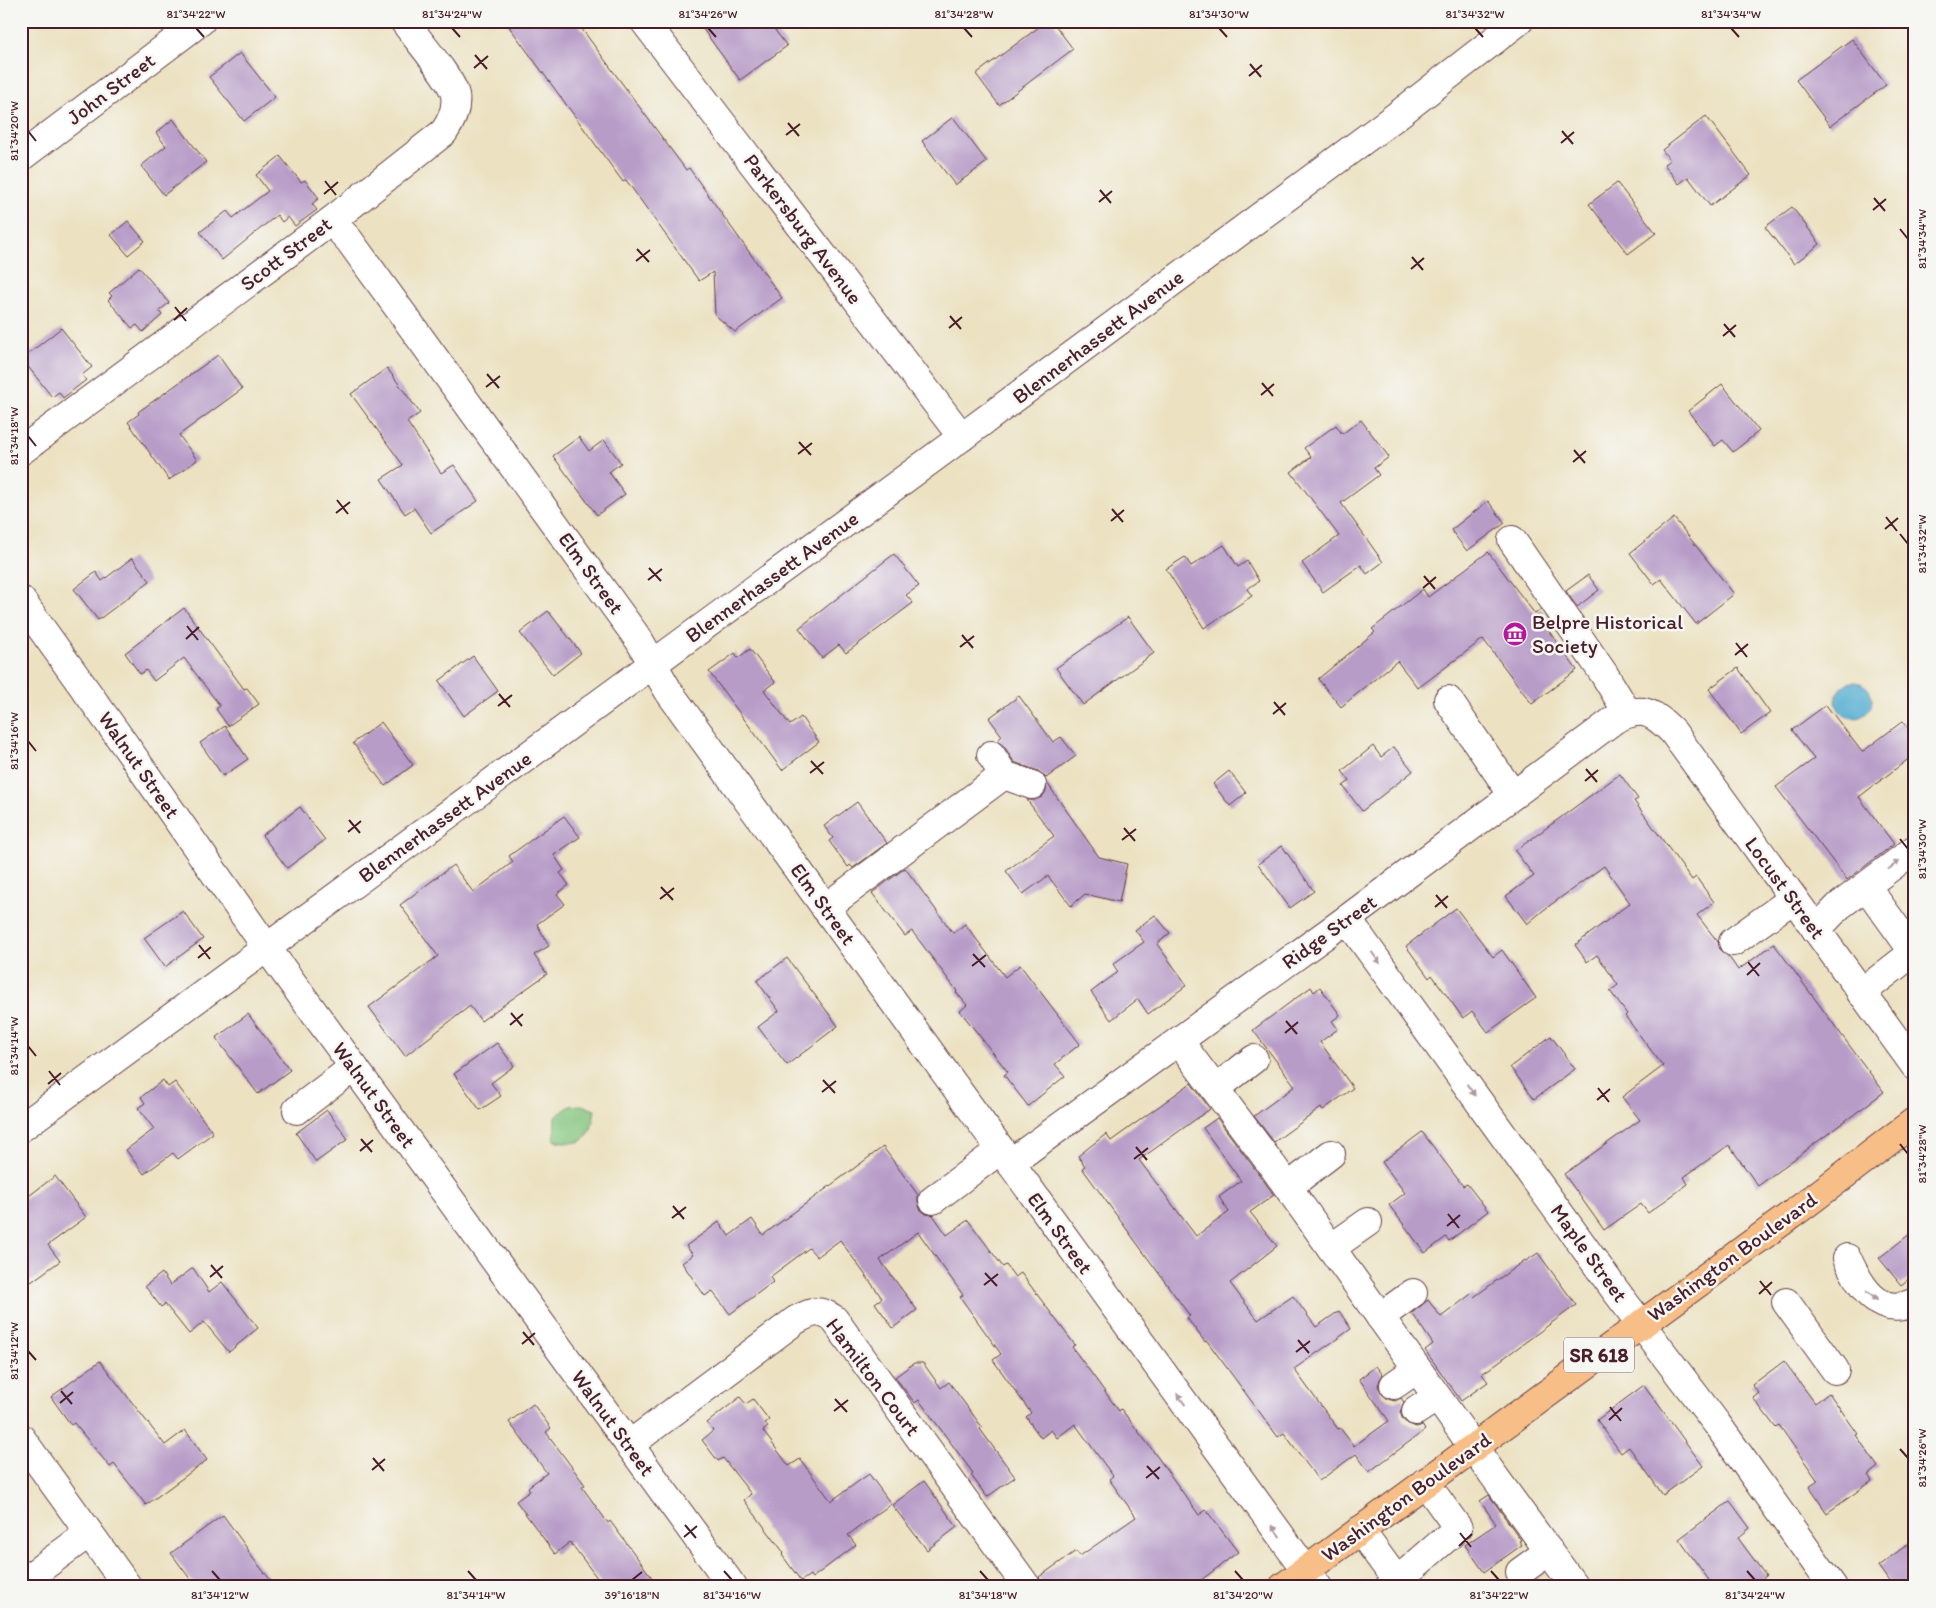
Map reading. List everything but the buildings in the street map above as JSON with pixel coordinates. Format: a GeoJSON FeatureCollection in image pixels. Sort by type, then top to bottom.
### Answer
{"type":"FeatureCollection","features":[{"type":"Feature","properties":{"kind":"main road","name":"Washington Boulevard"},"geometry":{"type":"LineString","coordinates":[[1282,1587],[1312,1578],[1360,1530],[1806,1204],[1915,1121]]}},
{"type":"Feature","properties":{"kind":"street","name":"John Street"},"geometry":{"type":"LineString","coordinates":[[21,157],[202,21]]}},
{"type":"Feature","properties":{"kind":"street","name":"Scott Street"},"geometry":{"type":"LineString","coordinates":[[21,451],[331,221],[444,132],[450,122],[455,96],[450,82],[404,21]]}},
{"type":"Feature","properties":{"kind":"street","name":"Parkersburg Avenue"},"geometry":{"type":"LineString","coordinates":[[644,21],[962,438]]}},
{"type":"Feature","properties":{"kind":"street","name":"Blennerhassett Avenue"},"geometry":{"type":"LineString","coordinates":[[21,1128],[962,438],[1386,123],[1519,21]]}},
{"type":"Feature","properties":{"kind":"street","name":"Elm Street"},"geometry":{"type":"LineString","coordinates":[[331,221],[349,240],[644,646],[652,664],[670,692],[1005,1157],[1312,1578]]}},
{"type":"Feature","properties":{"kind":"street","name":"Locust Street"},"geometry":{"type":"LineString","coordinates":[[1512,540],[1604,674],[1639,713],[1659,718],[1672,732],[1915,1066]]}},
{"type":"Feature","properties":{"kind":"street","name":"Walnut Street"},"geometry":{"type":"LineString","coordinates":[[21,600],[125,744],[267,948],[733,1587]]}},
{"type":"Feature","properties":{"kind":"street"},"geometry":{"type":"LineString","coordinates":[[1448,700],[1513,795]]}},
{"type":"Feature","properties":{"kind":"street","name":"Ridge Street"},"geometry":{"type":"LineString","coordinates":[[933,1200],[1005,1157],[1179,1041],[1347,919],[1614,720],[1639,713]]}},
{"type":"Feature","properties":{"kind":"street"},"geometry":{"type":"LineString","coordinates":[[825,908],[998,765],[1032,786]]}},
{"type":"Feature","properties":{"kind":"street"},"geometry":{"type":"LineString","coordinates":[[1816,930],[1839,906],[1915,849]]}},
{"type":"Feature","properties":{"kind":"street"},"geometry":{"type":"LineString","coordinates":[[1861,993],[1914,952],[1866,886]]}},
{"type":"Feature","properties":{"kind":"street"},"geometry":{"type":"LineString","coordinates":[[1733,942],[1793,899]]}},
{"type":"Feature","properties":{"kind":"street","name":"Maple Street"},"geometry":{"type":"LineString","coordinates":[[1347,919],[1641,1324],[1717,1424],[1833,1587]]}},
{"type":"Feature","properties":{"kind":"street"},"geometry":{"type":"LineString","coordinates":[[1179,1041],[1288,1187],[1417,1369],[1427,1404],[1473,1447],[1575,1587]]}},
{"type":"Feature","properties":{"kind":"street"},"geometry":{"type":"LineString","coordinates":[[1215,1089],[1254,1059]]}},
{"type":"Feature","properties":{"kind":"street"},"geometry":{"type":"LineString","coordinates":[[298,1110],[354,1067]]}},
{"type":"Feature","properties":{"kind":"street"},"geometry":{"type":"LineString","coordinates":[[1288,1187],[1331,1154]]}},
{"type":"Feature","properties":{"kind":"street"},"geometry":{"type":"LineString","coordinates":[[1331,1248],[1368,1222]]}},
{"type":"Feature","properties":{"kind":"street"},"geometry":{"type":"LineString","coordinates":[[1847,1258],[1858,1282],[1872,1298],[1888,1306],[1905,1306],[1915,1302]]}},
{"type":"Feature","properties":{"kind":"street"},"geometry":{"type":"LineString","coordinates":[[1380,1317],[1414,1293]]}},
{"type":"Feature","properties":{"kind":"street"},"geometry":{"type":"LineString","coordinates":[[1786,1302],[1836,1370]]}},
{"type":"Feature","properties":{"kind":"street","name":"Hamilton Court"},"geometry":{"type":"LineString","coordinates":[[629,1444],[796,1320],[811,1312],[824,1312],[834,1319],[1027,1587]]}},
{"type":"Feature","properties":{"kind":"street"},"geometry":{"type":"LineString","coordinates":[[1394,1385],[1417,1369]]}},
{"type":"Feature","properties":{"kind":"street"},"geometry":{"type":"LineString","coordinates":[[21,1438],[128,1587]]}},
{"type":"Feature","properties":{"kind":"street"},"geometry":{"type":"LineString","coordinates":[[1360,1530],[1393,1584],[1458,1528],[1425,1482]]}},
{"type":"Feature","properties":{"kind":"street"},"geometry":{"type":"LineString","coordinates":[[21,1583],[89,1533]]}},
{"type":"Feature","properties":{"kind":"street"},"geometry":{"type":"LineString","coordinates":[[1520,1572],[1549,1551]]}},
{"type":"Feature","properties":{"kind":"green space"},"geometry":{"type":"Polygon","coordinates":[[[582,1105],[595,1110],[591,1128],[585,1139],[573,1143],[554,1140],[555,1117],[570,1106],[582,1105]]]}},
{"type":"Feature","properties":{"kind":"water"},"geometry":{"type":"Polygon","coordinates":[[[1854,682],[1867,687],[1872,700],[1867,713],[1854,718],[1841,713],[1836,700],[1841,687],[1854,682]]]}},
{"type":"Feature","properties":{"kind":"place","name":"Belpre Historical Society"},"geometry":{"type":"Point","coordinates":[1515,634]}}]}
